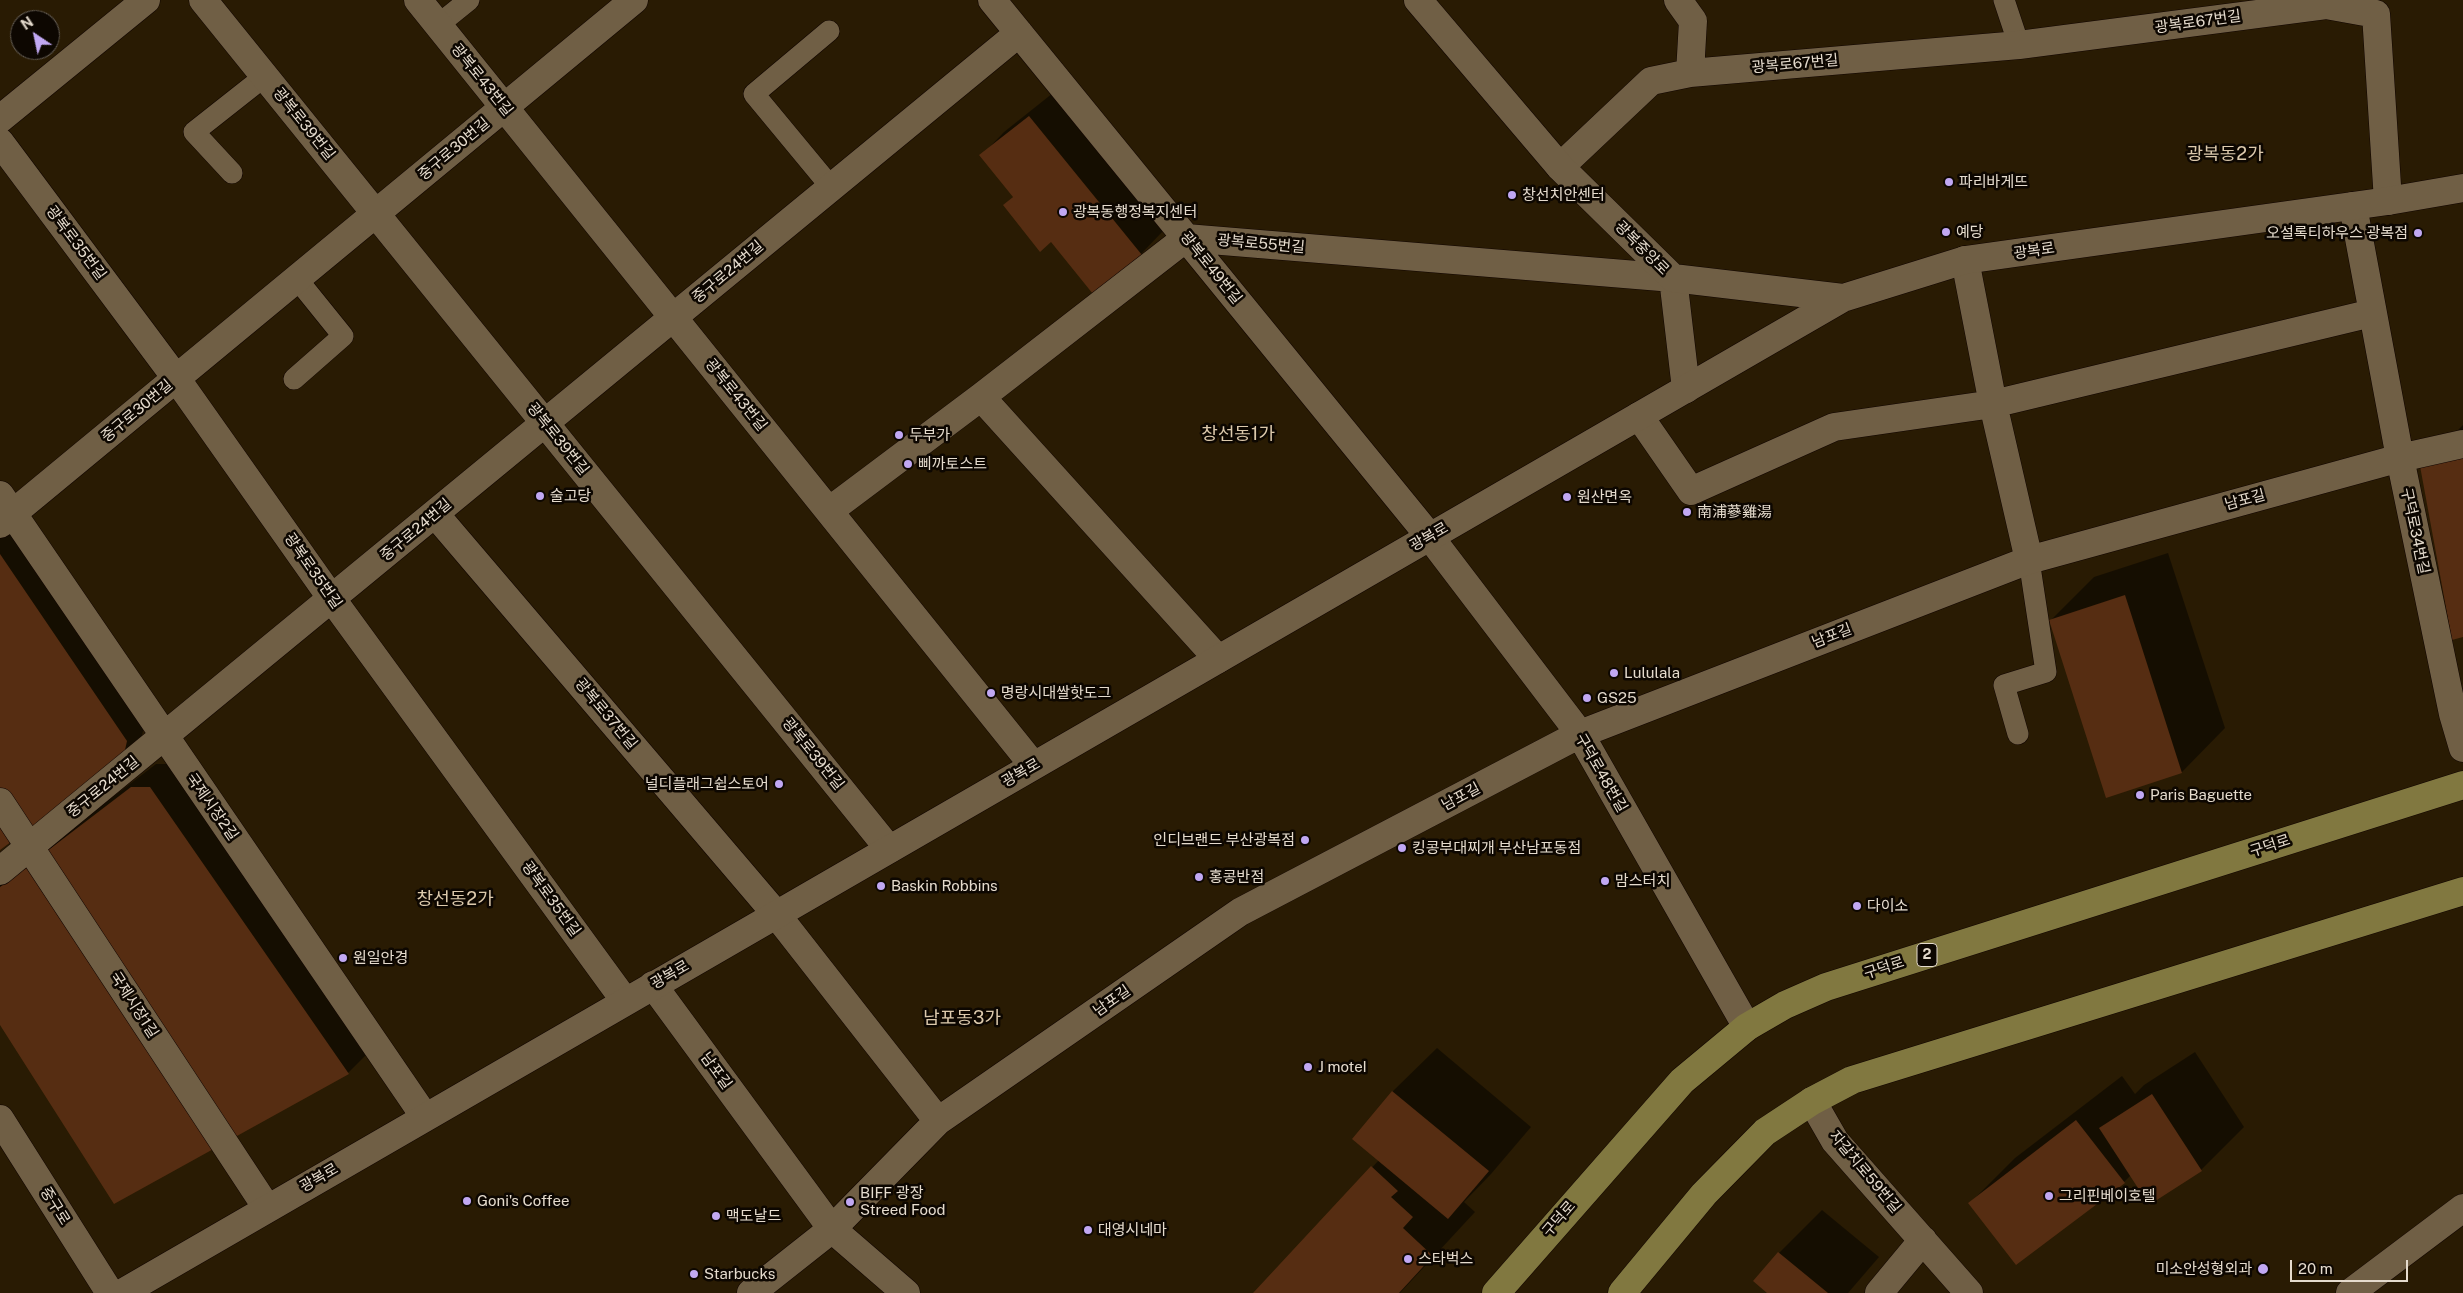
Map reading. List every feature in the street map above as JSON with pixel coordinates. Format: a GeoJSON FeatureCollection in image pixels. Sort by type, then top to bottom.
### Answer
{"type":"FeatureCollection","features":[{"type":"Feature","properties":{"kind":"main road","name":"구덕로"},"geometry":{"type":"LineString","coordinates":[[1496,1293],[1682,1081],[1747,1027],[1785,1004],[1826,987],[2463,785]]}},
{"type":"Feature","properties":{"kind":"main road"},"geometry":{"type":"LineString","coordinates":[[1622,1293],[1711,1187],[1766,1132],[1812,1101],[1852,1080],[2463,891]]}},
{"type":"Feature","properties":{"kind":"street"},"geometry":{"type":"LineString","coordinates":[[0,119],[146,0]]}},
{"type":"Feature","properties":{"kind":"street","name":"광복로39번길"},"geometry":{"type":"LineString","coordinates":[[203,0],[889,849]]}},
{"type":"Feature","properties":{"kind":"street","name":"광복로43번길"},"geometry":{"type":"LineString","coordinates":[[418,0],[1034,765]]}},
{"type":"Feature","properties":{"kind":"street","name":"중구로30번길"},"geometry":{"type":"LineString","coordinates":[[4,511],[176,378],[634,0]]}},
{"type":"Feature","properties":{"kind":"street","name":"광복로49번길"},"geometry":{"type":"LineString","coordinates":[[992,0],[1430,537]]}},
{"type":"Feature","properties":{"kind":"street","name":"광복중앙로"},"geometry":{"type":"LineString","coordinates":[[1418,0],[1560,167],[1673,278],[1843,298]]}},
{"type":"Feature","properties":{"kind":"street"},"geometry":{"type":"LineString","coordinates":[[1678,0],[1693,21],[1690,73]]}},
{"type":"Feature","properties":{"kind":"street","name":"광복로67번길"},"geometry":{"type":"LineString","coordinates":[[1560,167],[1651,81],[1690,73],[2019,45],[2326,5],[2379,7],[2388,201]]}},
{"type":"Feature","properties":{"kind":"street","name":"중구로24번길"},"geometry":{"type":"LineString","coordinates":[[0,872],[1019,33]]}},
{"type":"Feature","properties":{"kind":"street","name":"광복로35번길"},"geometry":{"type":"LineString","coordinates":[[0,142],[176,378],[332,599],[625,1001]]}},
{"type":"Feature","properties":{"kind":"street","name":"광복로"},"geometry":{"type":"LineString","coordinates":[[122,1293],[1843,298],[1964,260],[2388,201],[2463,188]]}},
{"type":"Feature","properties":{"kind":"street","name":"구덕로34번길"},"geometry":{"type":"LineString","coordinates":[[2353,206],[2400,458],[2453,714],[2463,748]]}},
{"type":"Feature","properties":{"kind":"street"},"geometry":{"type":"LineString","coordinates":[[829,511],[981,397],[1186,238]]}},
{"type":"Feature","properties":{"kind":"street","name":"광복로55번길"},"geometry":{"type":"LineString","coordinates":[[1186,238],[1673,278]]}},
{"type":"Feature","properties":{"kind":"street"},"geometry":{"type":"LineString","coordinates":[[1964,260],[2029,560]]}},
{"type":"Feature","properties":{"kind":"street"},"geometry":{"type":"LineString","coordinates":[[1673,278],[1686,389]]}},
{"type":"Feature","properties":{"kind":"street"},"geometry":{"type":"LineString","coordinates":[[1639,416],[1691,491],[1834,426],[1994,404],[2372,313]]}},
{"type":"Feature","properties":{"kind":"street"},"geometry":{"type":"LineString","coordinates":[[981,397],[1218,659]]}},
{"type":"Feature","properties":{"kind":"street","name":"남포길"},"geometry":{"type":"LineString","coordinates":[[653,985],[832,1229],[938,1121],[1240,912],[1580,734],[2029,560],[2400,458],[2463,444]]}},
{"type":"Feature","properties":{"kind":"street","name":"국제시장2길"},"geometry":{"type":"LineString","coordinates":[[4,511],[164,737],[425,1117]]}},
{"type":"Feature","properties":{"kind":"street","name":"광복로37번길"},"geometry":{"type":"LineString","coordinates":[[435,514],[776,914]]}},
{"type":"Feature","properties":{"kind":"street","name":"구덕로48번길"},"geometry":{"type":"LineString","coordinates":[[1430,537],[1580,734],[1747,1027]]}},
{"type":"Feature","properties":{"kind":"street","name":"국제시장1길"},"geometry":{"type":"LineString","coordinates":[[0,802],[267,1208]]}},
{"type":"Feature","properties":{"kind":"street"},"geometry":{"type":"LineString","coordinates":[[776,914],[938,1121]]}},
{"type":"Feature","properties":{"kind":"street","name":"자갈치로59번길"},"geometry":{"type":"LineString","coordinates":[[1812,1101],[1835,1141],[1969,1293]]}},
{"type":"Feature","properties":{"kind":"street","name":"중구로"},"geometry":{"type":"LineString","coordinates":[[0,1120],[110,1293]]}},
{"type":"Feature","properties":{"kind":"street"},"geometry":{"type":"LineString","coordinates":[[2350,1293],[2463,1208]]}},
{"type":"Feature","properties":{"kind":"street"},"geometry":{"type":"LineString","coordinates":[[751,1293],[832,1229],[906,1293]]}},
{"type":"Feature","properties":{"kind":"street"},"geometry":{"type":"LineString","coordinates":[[1878,1293],[1923,1240]]}},
{"type":"Feature","properties":{"kind":"lane"},"geometry":{"type":"LineString","coordinates":[[438,25],[469,0]]}},
{"type":"Feature","properties":{"kind":"lane"},"geometry":{"type":"LineString","coordinates":[[2004,0],[2019,45]]}},
{"type":"Feature","properties":{"kind":"lane"},"geometry":{"type":"LineString","coordinates":[[829,32],[754,94],[831,187]]}},
{"type":"Feature","properties":{"kind":"lane","name":"광복로39번길"},"geometry":{"type":"LineString","coordinates":[[232,173],[194,132],[265,76]]}},
{"type":"Feature","properties":{"kind":"lane"},"geometry":{"type":"LineString","coordinates":[[294,379],[343,336],[296,279]]}},
{"type":"Feature","properties":{"kind":"lane"},"geometry":{"type":"LineString","coordinates":[[2018,734],[2004,685],[2046,672],[2029,560]]}},
{"type":"Feature","properties":{"kind":"building"},"geometry":{"type":"Polygon","coordinates":[[[1029,116],[1142,255],[1093,294],[1051,242],[1040,252],[1003,205],[1013,197],[979,155],[1029,116]]]}},
{"type":"Feature","properties":{"kind":"building"},"geometry":{"type":"Polygon","coordinates":[[[2463,458],[2463,637],[2452,640],[2420,466],[2463,458]]]}},
{"type":"Feature","properties":{"kind":"building"},"geometry":{"type":"Polygon","coordinates":[[[0,554],[127,741],[123,759],[0,850],[0,554]]]}},
{"type":"Feature","properties":{"kind":"building"},"geometry":{"type":"Polygon","coordinates":[[[2125,595],[2182,773],[2106,798],[2049,620],[2125,595]]]}},
{"type":"Feature","properties":{"kind":"building"},"geometry":{"type":"Polygon","coordinates":[[[131,787],[150,787],[349,1074],[114,1204],[0,1025],[0,887],[131,787]]]}},
{"type":"Feature","properties":{"kind":"building"},"geometry":{"type":"Polygon","coordinates":[[[1392,1091],[1489,1171],[1448,1219],[1352,1139],[1392,1091]]]}},
{"type":"Feature","properties":{"kind":"building"},"geometry":{"type":"Polygon","coordinates":[[[2152,1094],[2202,1171],[2149,1205],[2099,1128],[2152,1094]]]}},
{"type":"Feature","properties":{"kind":"building"},"geometry":{"type":"Polygon","coordinates":[[[2076,1120],[2125,1183],[2016,1265],[1968,1203],[2076,1120]]]}},
{"type":"Feature","properties":{"kind":"building"},"geometry":{"type":"Polygon","coordinates":[[[1371,1166],[1398,1191],[1391,1197],[1413,1217],[1403,1228],[1433,1256],[1399,1293],[1253,1293],[1371,1166]]]}},
{"type":"Feature","properties":{"kind":"building"},"geometry":{"type":"Polygon","coordinates":[[[1778,1252],[1828,1293],[1767,1293],[1753,1281],[1778,1252]]]}},
{"type":"Feature","properties":{"kind":"place","name":"파리바게뜨"},"geometry":{"type":"Point","coordinates":[1949,182]}},
{"type":"Feature","properties":{"kind":"place","name":"창선치안센터"},"geometry":{"type":"Point","coordinates":[1512,195]}},
{"type":"Feature","properties":{"kind":"place","name":"광복동행정복지센터"},"geometry":{"type":"Point","coordinates":[1063,212]}},
{"type":"Feature","properties":{"kind":"place","name":"예당"},"geometry":{"type":"Point","coordinates":[1946,232]}},
{"type":"Feature","properties":{"kind":"place","name":"오설록티하우스 광복점"},"geometry":{"type":"Point","coordinates":[2418,233]}},
{"type":"Feature","properties":{"kind":"place","name":"두부가"},"geometry":{"type":"Point","coordinates":[899,435]}},
{"type":"Feature","properties":{"kind":"place","name":"삐까토스트"},"geometry":{"type":"Point","coordinates":[908,464]}},
{"type":"Feature","properties":{"kind":"place","name":"술고당"},"geometry":{"type":"Point","coordinates":[540,496]}},
{"type":"Feature","properties":{"kind":"place","name":"원산면옥"},"geometry":{"type":"Point","coordinates":[1567,497]}},
{"type":"Feature","properties":{"kind":"place","name":"南浦蔘雞湯"},"geometry":{"type":"Point","coordinates":[1687,512]}},
{"type":"Feature","properties":{"kind":"place","name":"Lululala"},"geometry":{"type":"Point","coordinates":[1614,673]}},
{"type":"Feature","properties":{"kind":"place","name":"명랑시대쌀핫도그"},"geometry":{"type":"Point","coordinates":[991,693]}},
{"type":"Feature","properties":{"kind":"place","name":"GS25"},"geometry":{"type":"Point","coordinates":[1587,698]}},
{"type":"Feature","properties":{"kind":"place","name":"널디플래그쉽스토어"},"geometry":{"type":"Point","coordinates":[779,784]}},
{"type":"Feature","properties":{"kind":"place","name":"Paris Baguette"},"geometry":{"type":"Point","coordinates":[2140,795]}},
{"type":"Feature","properties":{"kind":"place","name":"인디브랜드 부산광복점"},"geometry":{"type":"Point","coordinates":[1305,840]}},
{"type":"Feature","properties":{"kind":"place","name":"킹콩부대찌개 부산남포동점"},"geometry":{"type":"Point","coordinates":[1402,848]}},
{"type":"Feature","properties":{"kind":"place","name":"홍콩반점"},"geometry":{"type":"Point","coordinates":[1199,877]}},
{"type":"Feature","properties":{"kind":"place","name":"맘스터치"},"geometry":{"type":"Point","coordinates":[1605,881]}},
{"type":"Feature","properties":{"kind":"place","name":"Baskin Robbins"},"geometry":{"type":"Point","coordinates":[881,886]}},
{"type":"Feature","properties":{"kind":"place","name":"다이소"},"geometry":{"type":"Point","coordinates":[1857,906]}},
{"type":"Feature","properties":{"kind":"place","name":"원일안경"},"geometry":{"type":"Point","coordinates":[343,958]}},
{"type":"Feature","properties":{"kind":"place","name":"J moteI"},"geometry":{"type":"Point","coordinates":[1308,1067]}},
{"type":"Feature","properties":{"kind":"place","name":"그리핀베이호텔"},"geometry":{"type":"Point","coordinates":[2049,1196]}},
{"type":"Feature","properties":{"kind":"place","name":"Goni's Coffee"},"geometry":{"type":"Point","coordinates":[467,1201]}},
{"type":"Feature","properties":{"kind":"place","name":"BIFF 광장 Streed Food"},"geometry":{"type":"Point","coordinates":[850,1202]}},
{"type":"Feature","properties":{"kind":"place","name":"맥도날드"},"geometry":{"type":"Point","coordinates":[716,1216]}},
{"type":"Feature","properties":{"kind":"place","name":"대영시네마"},"geometry":{"type":"Point","coordinates":[1088,1230]}},
{"type":"Feature","properties":{"kind":"place","name":"스타벅스"},"geometry":{"type":"Point","coordinates":[1408,1259]}},
{"type":"Feature","properties":{"kind":"place","name":"미소안성형외과"},"geometry":{"type":"Point","coordinates":[2263,1269]}},
{"type":"Feature","properties":{"kind":"place","name":"Starbucks"},"geometry":{"type":"Point","coordinates":[694,1274]}},
{"type":"Feature","properties":{"kind":"district","name":"광복동2가"},"geometry":{"type":"Point","coordinates":[2225,154]}},
{"type":"Feature","properties":{"kind":"district","name":"창선동1가"},"geometry":{"type":"Point","coordinates":[1238,434]}},
{"type":"Feature","properties":{"kind":"district","name":"창선동2가"},"geometry":{"type":"Point","coordinates":[455,899]}},
{"type":"Feature","properties":{"kind":"district","name":"남포동3가"},"geometry":{"type":"Point","coordinates":[962,1018]}}]}
